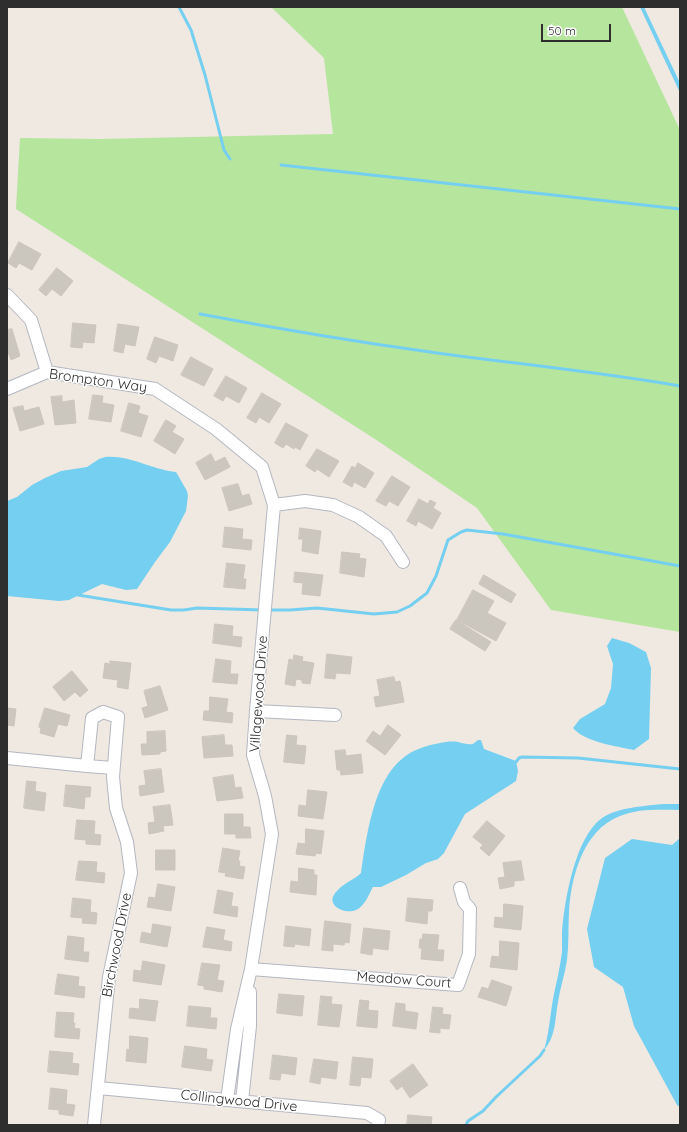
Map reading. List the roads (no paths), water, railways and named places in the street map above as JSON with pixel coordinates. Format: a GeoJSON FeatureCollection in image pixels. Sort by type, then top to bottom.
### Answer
{"type":"FeatureCollection","features":[{"type":"Feature","properties":{"kind":"street"},"geometry":{"type":"LineString","coordinates":[[7,295],[32,320],[47,372]]}},
{"type":"Feature","properties":{"kind":"street","name":"Brompton Way"},"geometry":{"type":"LineString","coordinates":[[7,389],[47,372],[155,389],[216,429],[262,467]]}},
{"type":"Feature","properties":{"kind":"street","name":"Villagewood Drive"},"geometry":{"type":"LineString","coordinates":[[227,1100],[237,1029],[251,969],[272,834],[265,796],[254,756],[256,711],[274,505],[262,467]]}},
{"type":"Feature","properties":{"kind":"street"},"geometry":{"type":"LineString","coordinates":[[274,505],[305,501],[333,505],[359,517],[386,536],[403,562]]}},
{"type":"Feature","properties":{"kind":"street"},"geometry":{"type":"LineString","coordinates":[[256,711],[335,715]]}},
{"type":"Feature","properties":{"kind":"street","name":"Birchwood Drive"},"geometry":{"type":"LineString","coordinates":[[87,766],[92,718],[103,712],[118,717],[113,768],[116,808],[127,842],[131,873],[109,977],[94,1125]]}},
{"type":"Feature","properties":{"kind":"street"},"geometry":{"type":"LineString","coordinates":[[7,758],[113,768]]}},
{"type":"Feature","properties":{"kind":"street","name":"Meadow Court"},"geometry":{"type":"LineString","coordinates":[[251,969],[458,985],[469,954],[470,909],[464,902],[460,888]]}},
{"type":"Feature","properties":{"kind":"street","name":"Villagewood Drive"},"geometry":{"type":"LineString","coordinates":[[242,1101],[250,1026],[251,969]]}},
{"type":"Feature","properties":{"kind":"street","name":"Collingwood Drive"},"geometry":{"type":"LineString","coordinates":[[98,1088],[368,1113],[378,1123]]}},
{"type":"Feature","properties":{"kind":"water"},"geometry":{"type":"Polygon","coordinates":[[[640,7],[644,7],[680,83],[680,93],[640,7]]]}},
{"type":"Feature","properties":{"kind":"water"},"geometry":{"type":"Polygon","coordinates":[[[105,457],[124,458],[158,469],[176,472],[187,491],[188,496],[186,511],[170,542],[137,589],[126,590],[102,584],[69,600],[59,601],[7,596],[7,501],[17,497],[32,485],[45,478],[61,471],[87,467],[105,457]]]}},
{"type":"Feature","properties":{"kind":"water"},"geometry":{"type":"Polygon","coordinates":[[[612,638],[629,643],[646,652],[651,668],[649,739],[634,750],[593,740],[578,733],[573,728],[580,719],[605,704],[611,688],[613,664],[607,646],[612,638]]]}},
{"type":"Feature","properties":{"kind":"water"},"geometry":{"type":"Polygon","coordinates":[[[478,740],[481,740],[484,749],[516,761],[518,771],[516,781],[465,814],[444,853],[438,859],[426,863],[381,887],[373,887],[364,903],[356,910],[347,911],[337,908],[333,901],[333,897],[336,892],[361,873],[365,844],[373,811],[384,781],[393,768],[403,758],[415,750],[444,742],[473,744],[478,740]]]}},
{"type":"Feature","properties":{"kind":"water"},"geometry":{"type":"Polygon","coordinates":[[[664,804],[680,804],[680,810],[642,811],[620,816],[607,823],[597,832],[588,843],[581,856],[576,870],[570,898],[567,960],[553,1033],[544,1050],[562,952],[563,920],[568,888],[578,855],[585,840],[593,827],[602,818],[609,814],[624,809],[664,804]]]}},
{"type":"Feature","properties":{"kind":"water"},"geometry":{"type":"Polygon","coordinates":[[[680,838],[680,1107],[677,1105],[634,1026],[623,987],[594,967],[587,929],[605,858],[632,839],[672,845],[680,838]]]}},
{"type":"Feature","properties":{"kind":"waterway"},"geometry":{"type":"LineString","coordinates":[[179,7],[191,30],[205,75],[224,150],[230,159]]}},
{"type":"Feature","properties":{"kind":"waterway"},"geometry":{"type":"LineString","coordinates":[[281,165],[680,209]]}},
{"type":"Feature","properties":{"kind":"waterway"},"geometry":{"type":"LineString","coordinates":[[200,314],[377,344],[589,372],[680,386]]}},
{"type":"Feature","properties":{"kind":"waterway"},"geometry":{"type":"LineString","coordinates":[[268,610],[317,608],[374,614],[397,612],[410,606],[427,593],[436,576],[448,540],[467,530],[503,534],[680,566]]}},
{"type":"Feature","properties":{"kind":"waterway"},"geometry":{"type":"LineString","coordinates":[[78,595],[171,610],[197,608],[263,610]]}},
{"type":"Feature","properties":{"kind":"waterway"},"geometry":{"type":"LineString","coordinates":[[516,762],[522,757],[578,758],[680,769]]}},
{"type":"Feature","properties":{"kind":"waterway"},"geometry":{"type":"LineString","coordinates":[[466,1125],[468,1121],[483,1111],[540,1056],[544,1050]]}}]}
